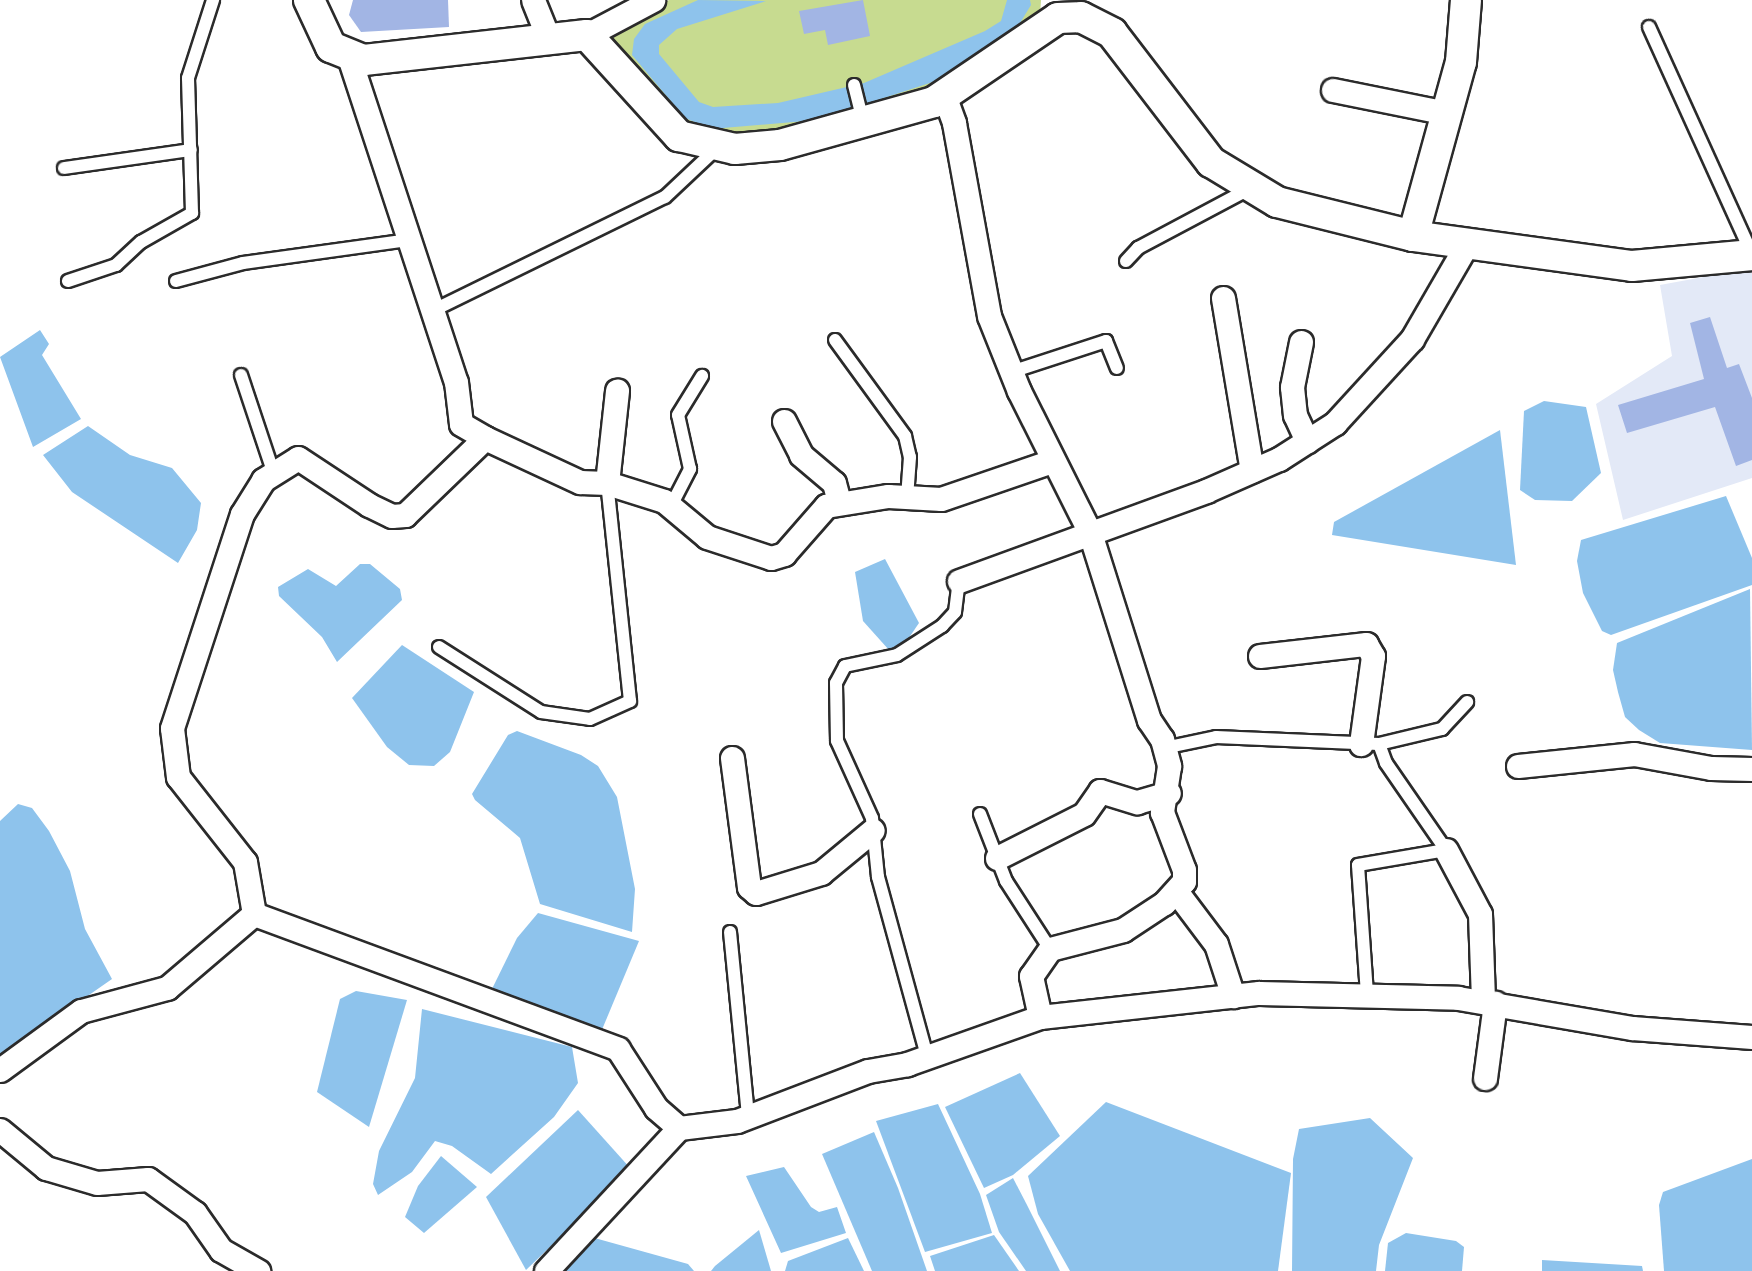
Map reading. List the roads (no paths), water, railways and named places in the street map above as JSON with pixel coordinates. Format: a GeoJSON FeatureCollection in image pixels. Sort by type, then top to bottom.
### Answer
{"type":"FeatureCollection","features":[{"type":"Feature","properties":{"kind":"street"},"geometry":{"type":"LineString","coordinates":[[309,0],[331,47],[364,61],[548,37],[587,35],[653,0]]}},
{"type":"Feature","properties":{"kind":"street"},"geometry":{"type":"LineString","coordinates":[[533,0],[548,37]]}},
{"type":"Feature","properties":{"kind":"street"},"geometry":{"type":"LineString","coordinates":[[1413,236],[1461,62],[1466,0]]}},
{"type":"Feature","properties":{"kind":"street"},"geometry":{"type":"LineString","coordinates":[[587,35],[679,136],[719,146],[780,145],[944,95],[1059,9],[1112,33],[1211,162],[1277,202],[1413,236],[1632,266],[1752,255]]}},
{"type":"Feature","properties":{"kind":"street"},"geometry":{"type":"LineString","coordinates":[[348,54],[456,382],[461,424],[485,438],[580,482],[607,483],[671,506],[707,537],[771,558],[784,554],[817,513],[839,502],[941,499],[1052,461]]}},
{"type":"Feature","properties":{"kind":"street"},"geometry":{"type":"LineString","coordinates":[[1333,90],[1447,113]]}},
{"type":"Feature","properties":{"kind":"street"},"geometry":{"type":"LineString","coordinates":[[944,95],[954,123],[989,316],[1011,372],[1052,461],[1090,533],[1149,720],[1164,748],[1169,793],[1162,812],[1184,870],[1175,891],[1124,930],[1050,949],[1031,976],[1040,1017]]}},
{"type":"Feature","properties":{"kind":"street"},"geometry":{"type":"LineString","coordinates":[[959,581],[1252,471],[1335,423],[1412,339],[1467,244]]}},
{"type":"Feature","properties":{"kind":"street"},"geometry":{"type":"LineString","coordinates":[[1223,298],[1252,471]]}},
{"type":"Feature","properties":{"kind":"street"},"geometry":{"type":"LineString","coordinates":[[1301,342],[1292,387],[1295,415],[1307,441]]}},
{"type":"Feature","properties":{"kind":"street"},"geometry":{"type":"LineString","coordinates":[[607,483],[617,391]]}},
{"type":"Feature","properties":{"kind":"street"},"geometry":{"type":"LineString","coordinates":[[784,421],[801,455],[834,483],[839,502]]}},
{"type":"Feature","properties":{"kind":"street"},"geometry":{"type":"LineString","coordinates":[[254,914],[245,862],[178,777],[172,728],[242,514],[273,471],[298,458],[369,505],[393,516],[405,515],[485,438]]}},
{"type":"Feature","properties":{"kind":"street"},"geometry":{"type":"LineString","coordinates":[[1260,656],[1366,644],[1373,656],[1370,744]]}},
{"type":"Feature","properties":{"kind":"street"},"geometry":{"type":"LineString","coordinates":[[1518,766],[1634,754],[1711,768],[1752,769]]}},
{"type":"Feature","properties":{"kind":"street"},"geometry":{"type":"LineString","coordinates":[[732,758],[749,887],[756,893],[821,873],[873,830]]}},
{"type":"Feature","properties":{"kind":"street"},"geometry":{"type":"LineString","coordinates":[[997,858],[1084,814],[1100,791],[1137,802],[1169,793]]}},
{"type":"Feature","properties":{"kind":"street"},"geometry":{"type":"LineString","coordinates":[[1446,850],[1480,914],[1489,1002],[1485,1078]]}},
{"type":"Feature","properties":{"kind":"street"},"geometry":{"type":"LineString","coordinates":[[1175,891],[1216,944],[1233,996]]}},
{"type":"Feature","properties":{"kind":"street"},"geometry":{"type":"LineString","coordinates":[[0,1070],[81,1011],[167,988],[254,914]]}},
{"type":"Feature","properties":{"kind":"street"},"geometry":{"type":"LineString","coordinates":[[254,914],[618,1049],[656,1108],[679,1128]]}},
{"type":"Feature","properties":{"kind":"street"},"geometry":{"type":"LineString","coordinates":[[546,1271],[679,1128],[748,1117],[867,1070],[928,1056],[1040,1017],[1233,996],[1367,994],[1489,1002],[1632,1028],[1752,1037]]}},
{"type":"Feature","properties":{"kind":"street"},"geometry":{"type":"LineString","coordinates":[[0,1130],[46,1168],[97,1184],[148,1179],[195,1213],[221,1250],[250,1270]]}},
{"type":"Feature","properties":{"kind":"lane"},"geometry":{"type":"LineString","coordinates":[[68,281],[116,265],[141,242],[192,213],[188,78],[213,0]]}},
{"type":"Feature","properties":{"kind":"lane"},"geometry":{"type":"LineString","coordinates":[[1649,27],[1752,255]]}},
{"type":"Feature","properties":{"kind":"lane"},"geometry":{"type":"LineString","coordinates":[[854,85],[862,118]]}},
{"type":"Feature","properties":{"kind":"lane"},"geometry":{"type":"LineString","coordinates":[[432,311],[665,197],[719,146]]}},
{"type":"Feature","properties":{"kind":"lane"},"geometry":{"type":"LineString","coordinates":[[64,168],[191,150]]}},
{"type":"Feature","properties":{"kind":"lane"},"geometry":{"type":"LineString","coordinates":[[1126,261],[1138,248],[1251,188]]}},
{"type":"Feature","properties":{"kind":"lane"},"geometry":{"type":"LineString","coordinates":[[176,281],[243,263],[409,240]]}},
{"type":"Feature","properties":{"kind":"lane"},"geometry":{"type":"LineString","coordinates":[[835,340],[905,436],[910,457],[907,498]]}},
{"type":"Feature","properties":{"kind":"lane"},"geometry":{"type":"LineString","coordinates":[[1011,372],[1106,341],[1117,368]]}},
{"type":"Feature","properties":{"kind":"lane"},"geometry":{"type":"LineString","coordinates":[[241,375],[273,471]]}},
{"type":"Feature","properties":{"kind":"lane"},"geometry":{"type":"LineString","coordinates":[[671,506],[690,469],[678,415],[702,376]]}},
{"type":"Feature","properties":{"kind":"lane"},"geometry":{"type":"LineString","coordinates":[[439,648],[541,712],[590,719],[631,701],[607,483]]}},
{"type":"Feature","properties":{"kind":"lane"},"geometry":{"type":"LineString","coordinates":[[928,1056],[878,877],[873,830],[837,741],[836,683],[845,666],[897,655],[942,626],[954,612],[959,581]]}},
{"type":"Feature","properties":{"kind":"lane"},"geometry":{"type":"LineString","coordinates":[[1164,748],[1216,737],[1370,744],[1441,729],[1467,702]]}},
{"type":"Feature","properties":{"kind":"lane"},"geometry":{"type":"LineString","coordinates":[[1367,994],[1358,865],[1446,850],[1370,744]]}},
{"type":"Feature","properties":{"kind":"lane"},"geometry":{"type":"LineString","coordinates":[[980,814],[997,858],[1050,949]]}},
{"type":"Feature","properties":{"kind":"lane"},"geometry":{"type":"LineString","coordinates":[[730,932],[748,1117]]}},
{"type":"Feature","properties":{"kind":"water"},"geometry":{"type":"Polygon","coordinates":[[[698,0],[766,1],[677,29],[659,45],[659,54],[699,102],[713,107],[778,103],[864,83],[985,31],[1001,21],[1007,0],[1030,0],[1031,5],[1017,28],[945,78],[817,120],[711,129],[685,118],[632,55],[634,39],[645,24],[698,0]]]}},
{"type":"Feature","properties":{"kind":"water"},"geometry":{"type":"Polygon","coordinates":[[[40,330],[49,344],[42,355],[81,419],[33,447],[0,357],[40,330]]]}},
{"type":"Feature","properties":{"kind":"water"},"geometry":{"type":"Polygon","coordinates":[[[1544,401],[1586,407],[1601,473],[1572,501],[1535,500],[1520,490],[1524,411],[1544,401]]]}},
{"type":"Feature","properties":{"kind":"water"},"geometry":{"type":"Polygon","coordinates":[[[88,426],[130,455],[172,468],[201,503],[197,530],[178,563],[72,492],[43,455],[88,426]]]}},
{"type":"Feature","properties":{"kind":"water"},"geometry":{"type":"Polygon","coordinates":[[[1500,430],[1516,565],[1332,535],[1334,522],[1500,430]]]}},
{"type":"Feature","properties":{"kind":"water"},"geometry":{"type":"Polygon","coordinates":[[[1726,496],[1752,558],[1752,585],[1611,635],[1602,631],[1583,593],[1577,561],[1581,540],[1726,496]]]}},
{"type":"Feature","properties":{"kind":"water"},"geometry":{"type":"Polygon","coordinates":[[[885,559],[919,623],[904,645],[889,650],[863,621],[855,572],[885,559]]]}},
{"type":"Feature","properties":{"kind":"water"},"geometry":{"type":"Polygon","coordinates":[[[360,564],[370,564],[400,589],[402,600],[337,662],[322,637],[279,596],[278,587],[308,569],[336,586],[360,564]]]}},
{"type":"Feature","properties":{"kind":"water"},"geometry":{"type":"Polygon","coordinates":[[[1750,589],[1752,750],[1660,743],[1639,730],[1625,717],[1618,692],[1613,670],[1617,643],[1750,589]]]}},
{"type":"Feature","properties":{"kind":"water"},"geometry":{"type":"Polygon","coordinates":[[[402,645],[474,692],[450,752],[434,766],[409,765],[387,747],[352,698],[402,645]]]}},
{"type":"Feature","properties":{"kind":"water"},"geometry":{"type":"Polygon","coordinates":[[[517,731],[581,755],[598,766],[617,797],[635,889],[632,932],[540,904],[520,838],[475,800],[472,794],[508,735],[517,731]]]}},
{"type":"Feature","properties":{"kind":"water"},"geometry":{"type":"Polygon","coordinates":[[[18,804],[32,808],[49,831],[70,871],[85,929],[112,979],[0,1057],[0,821],[18,804]]]}},
{"type":"Feature","properties":{"kind":"water"},"geometry":{"type":"Polygon","coordinates":[[[538,913],[639,941],[601,1032],[491,991],[517,938],[538,913]]]}},
{"type":"Feature","properties":{"kind":"water"},"geometry":{"type":"Polygon","coordinates":[[[356,991],[407,1000],[369,1127],[317,1092],[340,999],[356,991]]]}},
{"type":"Feature","properties":{"kind":"water"},"geometry":{"type":"Polygon","coordinates":[[[422,1009],[572,1047],[578,1083],[554,1117],[491,1174],[452,1146],[435,1141],[412,1172],[378,1195],[373,1184],[379,1151],[415,1078],[422,1009]]]}},
{"type":"Feature","properties":{"kind":"water"},"geometry":{"type":"Polygon","coordinates":[[[1020,1073],[1060,1136],[1013,1175],[984,1188],[945,1107],[1020,1073]]]}},
{"type":"Feature","properties":{"kind":"water"},"geometry":{"type":"Polygon","coordinates":[[[1106,1102],[1291,1173],[1278,1271],[1070,1271],[1038,1214],[1028,1176],[1106,1102]]]}},
{"type":"Feature","properties":{"kind":"water"},"geometry":{"type":"Polygon","coordinates":[[[938,1104],[980,1194],[992,1233],[925,1252],[876,1121],[938,1104]]]}},
{"type":"Feature","properties":{"kind":"water"},"geometry":{"type":"Polygon","coordinates":[[[578,1110],[631,1169],[526,1270],[486,1197],[578,1110]]]}},
{"type":"Feature","properties":{"kind":"water"},"geometry":{"type":"Polygon","coordinates":[[[1370,1118],[1413,1158],[1379,1245],[1376,1271],[1292,1271],[1293,1159],[1299,1129],[1370,1118]]]}},
{"type":"Feature","properties":{"kind":"water"},"geometry":{"type":"Polygon","coordinates":[[[874,1132],[898,1188],[927,1271],[872,1271],[822,1154],[874,1132]]]}},
{"type":"Feature","properties":{"kind":"water"},"geometry":{"type":"Polygon","coordinates":[[[441,1156],[477,1187],[424,1233],[405,1217],[418,1186],[441,1156]]]}},
{"type":"Feature","properties":{"kind":"water"},"geometry":{"type":"Polygon","coordinates":[[[1752,1159],[1752,1271],[1664,1271],[1659,1205],[1663,1192],[1752,1159]]]}},
{"type":"Feature","properties":{"kind":"water"},"geometry":{"type":"Polygon","coordinates":[[[784,1167],[811,1207],[819,1212],[837,1207],[846,1233],[781,1253],[746,1176],[784,1167]]]}},
{"type":"Feature","properties":{"kind":"water"},"geometry":{"type":"Polygon","coordinates":[[[1013,1178],[1060,1271],[1026,1271],[999,1232],[986,1195],[1013,1178]]]}},
{"type":"Feature","properties":{"kind":"water"},"geometry":{"type":"Polygon","coordinates":[[[759,1230],[771,1271],[711,1271],[715,1266],[759,1230]]]}},
{"type":"Feature","properties":{"kind":"water"},"geometry":{"type":"Polygon","coordinates":[[[1406,1233],[1456,1241],[1464,1247],[1462,1271],[1385,1271],[1388,1243],[1406,1233]]]}},
{"type":"Feature","properties":{"kind":"water"},"geometry":{"type":"Polygon","coordinates":[[[994,1235],[1019,1271],[935,1271],[930,1256],[994,1235]]]}},
{"type":"Feature","properties":{"kind":"water"},"geometry":{"type":"Polygon","coordinates":[[[591,1237],[688,1264],[694,1271],[564,1271],[591,1237]]]}},
{"type":"Feature","properties":{"kind":"water"},"geometry":{"type":"Polygon","coordinates":[[[848,1238],[864,1271],[785,1271],[788,1261],[848,1238]]]}},
{"type":"Feature","properties":{"kind":"water"},"geometry":{"type":"Polygon","coordinates":[[[1542,1260],[1642,1266],[1643,1271],[1542,1271],[1542,1260]]]}}]}
